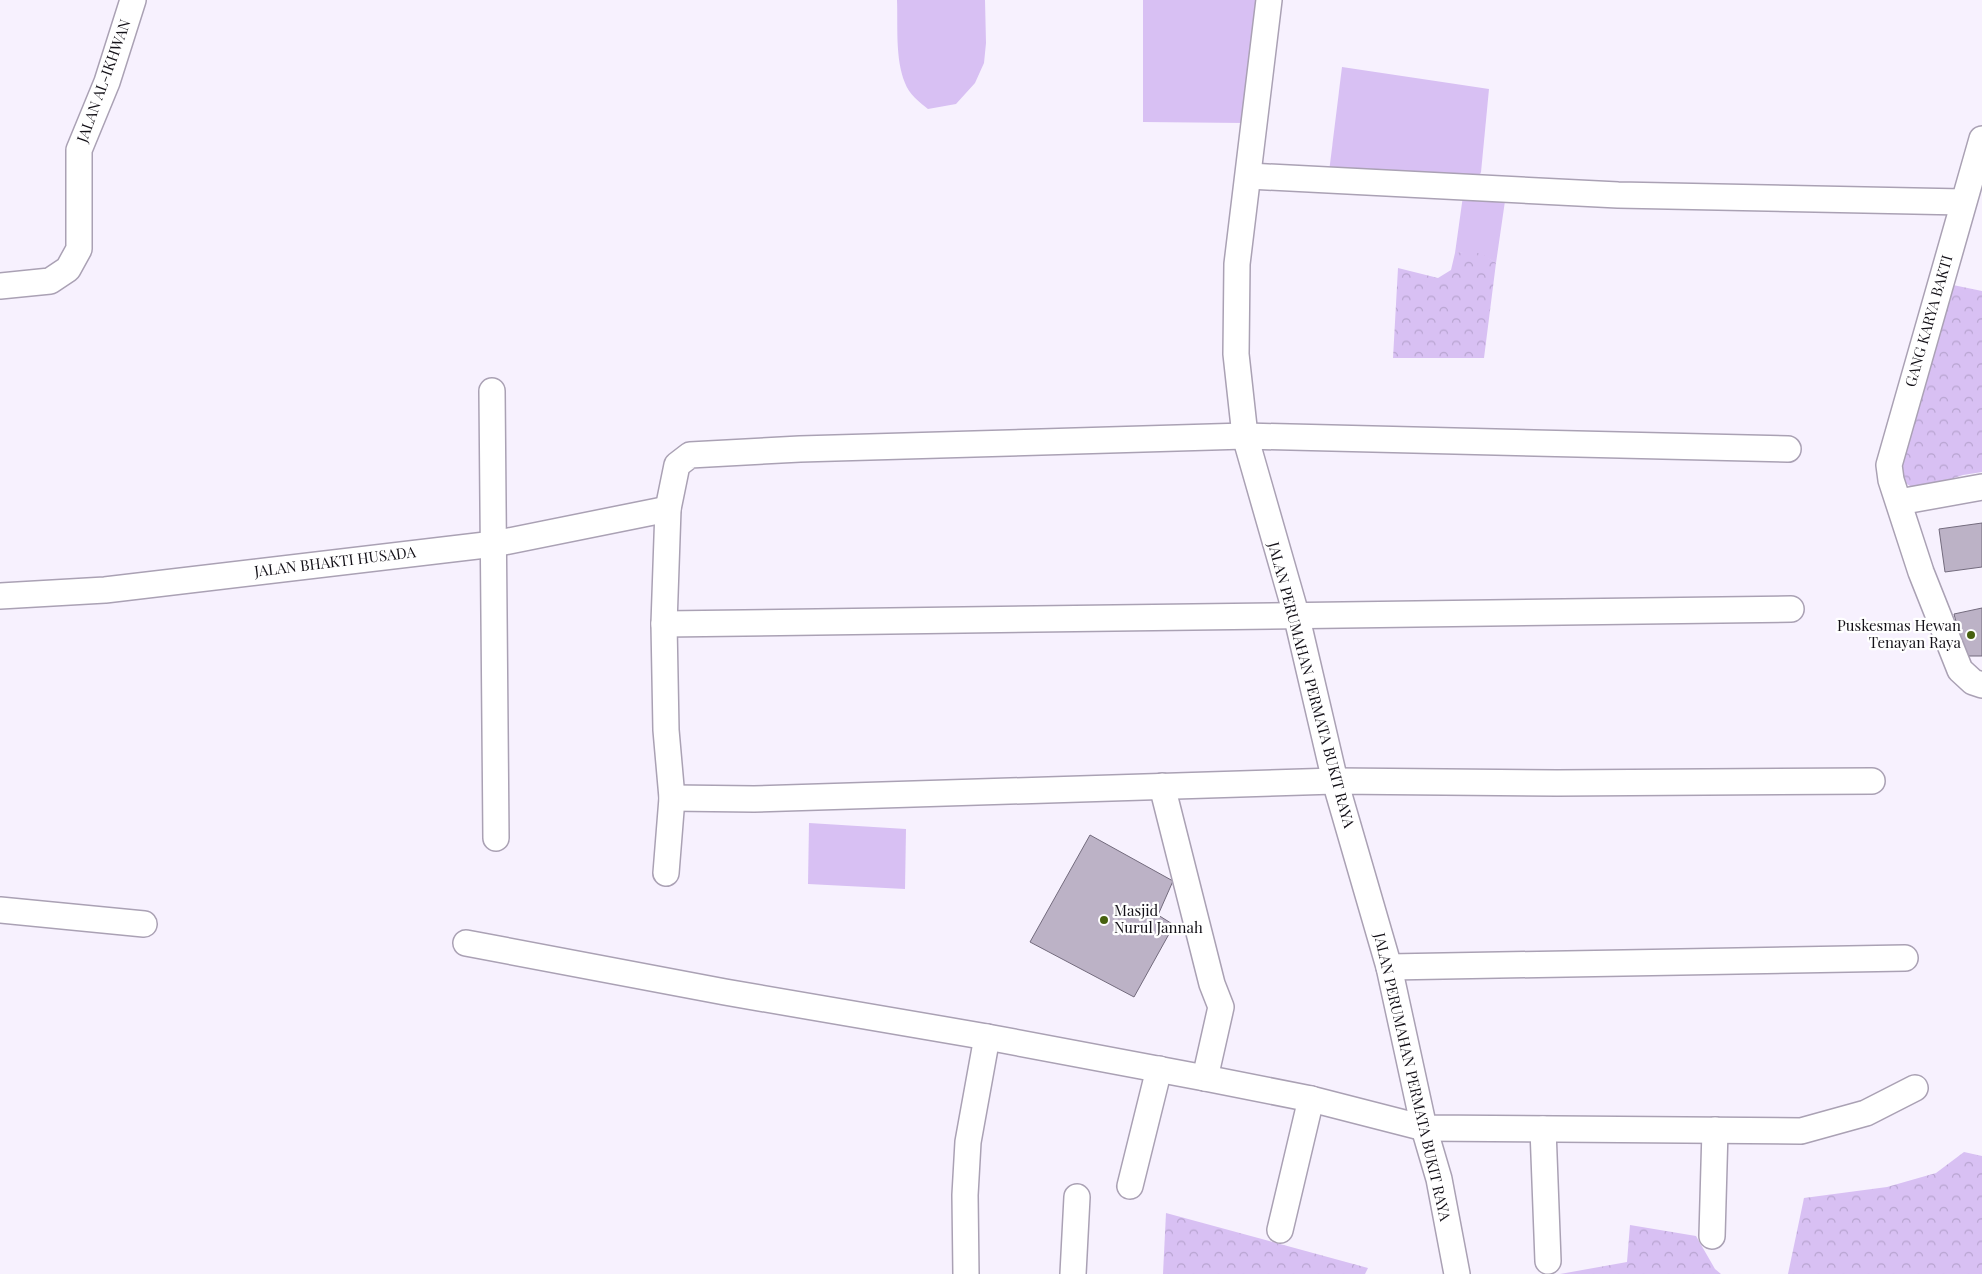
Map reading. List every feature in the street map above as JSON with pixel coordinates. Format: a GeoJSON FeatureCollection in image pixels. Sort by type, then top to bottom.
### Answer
{"type":"FeatureCollection","features":[{"type":"Feature","properties":{"kind":"street","name":"JALAN AL-IKHWAN"},"geometry":{"type":"LineString","coordinates":[[0,286],[50,281],[68,269],[79,249],[79,150],[107,82],[133,0]]}},
{"type":"Feature","properties":{"kind":"street","name":"JALAN PERUMAHAN PERMATA BUKIT RAYA"},"geometry":{"type":"LineString","coordinates":[[1269,0],[1237,264],[1236,354],[1245,436],[1296,614],[1335,781],[1389,967],[1424,1128],[1439,1180],[1456,1274]]}},
{"type":"Feature","properties":{"kind":"street","name":"GANG KARYA BAKTI"},"geometry":{"type":"LineString","coordinates":[[1982,139],[1890,454],[1890,471],[1921,572],[1960,670],[1973,682],[1982,685]]}},
{"type":"Feature","properties":{"kind":"street"},"geometry":{"type":"LineString","coordinates":[[1249,176],[1618,195],[1963,202]]}},
{"type":"Feature","properties":{"kind":"street"},"geometry":{"type":"LineString","coordinates":[[492,391],[496,838]]}},
{"type":"Feature","properties":{"kind":"street"},"geometry":{"type":"LineString","coordinates":[[666,873],[672,798],[666,730],[664,624],[668,510],[677,465],[684,459],[697,453],[1245,436],[1788,449]]}},
{"type":"Feature","properties":{"kind":"street"},"geometry":{"type":"LineString","coordinates":[[1900,502],[1982,487]]}},
{"type":"Feature","properties":{"kind":"street","name":"JALAN BHAKTI HUSADA"},"geometry":{"type":"LineString","coordinates":[[0,596],[105,590],[494,544],[668,510]]}},
{"type":"Feature","properties":{"kind":"street"},"geometry":{"type":"LineString","coordinates":[[664,624],[1296,614],[1791,609]]}},
{"type":"Feature","properties":{"kind":"street"},"geometry":{"type":"LineString","coordinates":[[672,798],[754,799],[1335,781],[1558,783],[1872,781]]}},
{"type":"Feature","properties":{"kind":"street"},"geometry":{"type":"LineString","coordinates":[[1162,786],[1212,984],[1221,1007],[1205,1078]]}},
{"type":"Feature","properties":{"kind":"street"},"geometry":{"type":"LineString","coordinates":[[1,914],[144,924]]}},
{"type":"Feature","properties":{"kind":"street"},"geometry":{"type":"LineString","coordinates":[[466,943],[734,994],[987,1037],[1159,1069],[1311,1099],[1424,1128],[1801,1131],[1866,1113],[1915,1088]]}},
{"type":"Feature","properties":{"kind":"street"},"geometry":{"type":"LineString","coordinates":[[1389,967],[1905,958]]}},
{"type":"Feature","properties":{"kind":"street"},"geometry":{"type":"LineString","coordinates":[[966,1274],[965,1195],[968,1142],[987,1037]]}},
{"type":"Feature","properties":{"kind":"street"},"geometry":{"type":"LineString","coordinates":[[1130,1186],[1159,1069]]}},
{"type":"Feature","properties":{"kind":"street"},"geometry":{"type":"LineString","coordinates":[[1280,1230],[1311,1099]]}},
{"type":"Feature","properties":{"kind":"street"},"geometry":{"type":"LineString","coordinates":[[1543,1129],[1548,1261]]}},
{"type":"Feature","properties":{"kind":"street"},"geometry":{"type":"LineString","coordinates":[[1712,1236],[1715,1130]]}},
{"type":"Feature","properties":{"kind":"street"},"geometry":{"type":"LineString","coordinates":[[1073,1274],[1077,1197]]}},
{"type":"Feature","properties":{"kind":"green space"},"geometry":{"type":"Polygon","coordinates":[[[897,0],[985,0],[986,43],[984,63],[975,83],[956,104],[928,109],[909,91],[902,73],[898,53],[897,0]]]}},
{"type":"Feature","properties":{"kind":"green space"},"geometry":{"type":"Polygon","coordinates":[[[1143,0],[1258,0],[1244,123],[1143,122],[1143,0]]]}},
{"type":"Feature","properties":{"kind":"green space"},"geometry":{"type":"Polygon","coordinates":[[[1342,67],[1489,89],[1481,172],[1476,183],[1329,172],[1342,67]]]}},
{"type":"Feature","properties":{"kind":"green space"},"geometry":{"type":"Polygon","coordinates":[[[1463,196],[1505,201],[1496,263],[1477,254],[1467,252],[1455,253],[1463,196]]]}},
{"type":"Feature","properties":{"kind":"green space"},"geometry":{"type":"Polygon","coordinates":[[[1471,251],[1484,255],[1496,263],[1484,358],[1393,358],[1398,268],[1438,278],[1451,270],[1455,253],[1471,251]]]}},
{"type":"Feature","properties":{"kind":"green space"},"geometry":{"type":"Polygon","coordinates":[[[1953,285],[1982,291],[1982,472],[1963,475],[1917,490],[1900,480],[1900,457],[1953,285]]]}},
{"type":"Feature","properties":{"kind":"green space"},"geometry":{"type":"Polygon","coordinates":[[[809,823],[906,829],[905,889],[808,884],[809,823]]]}},
{"type":"Feature","properties":{"kind":"green space"},"geometry":{"type":"Polygon","coordinates":[[[1964,1152],[1982,1156],[1982,1274],[1788,1274],[1804,1198],[1887,1187],[1936,1173],[1964,1152]]]}},
{"type":"Feature","properties":{"kind":"green space"},"geometry":{"type":"Polygon","coordinates":[[[1166,1213],[1368,1268],[1365,1274],[1163,1274],[1166,1213]]]}},
{"type":"Feature","properties":{"kind":"green space"},"geometry":{"type":"Polygon","coordinates":[[[1630,1225],[1696,1236],[1715,1269],[1721,1274],[1560,1274],[1627,1262],[1630,1225]]]}},
{"type":"Feature","properties":{"kind":"building"},"geometry":{"type":"Polygon","coordinates":[[[1982,523],[1982,567],[1945,572],[1939,529],[1982,523]]]}},
{"type":"Feature","properties":{"kind":"building","name":"Puskesmas Hewan Tenayan Raya"},"geometry":{"type":"Polygon","coordinates":[[[1982,608],[1982,656],[1965,656],[1954,614],[1982,608]]]}},
{"type":"Feature","properties":{"kind":"building","name":"Masjid Nurul Jannah"},"geometry":{"type":"Polygon","coordinates":[[[1090,835],[1173,881],[1158,915],[1174,925],[1134,997],[1030,942],[1090,835]]]}},
{"type":"Feature","properties":{"kind":"place","name":"Puskesmas Hewan Tenayan Raya"},"geometry":{"type":"Point","coordinates":[1971,635]}},
{"type":"Feature","properties":{"kind":"place","name":"Masjid Nurul Jannah"},"geometry":{"type":"Point","coordinates":[1104,920]}}]}
